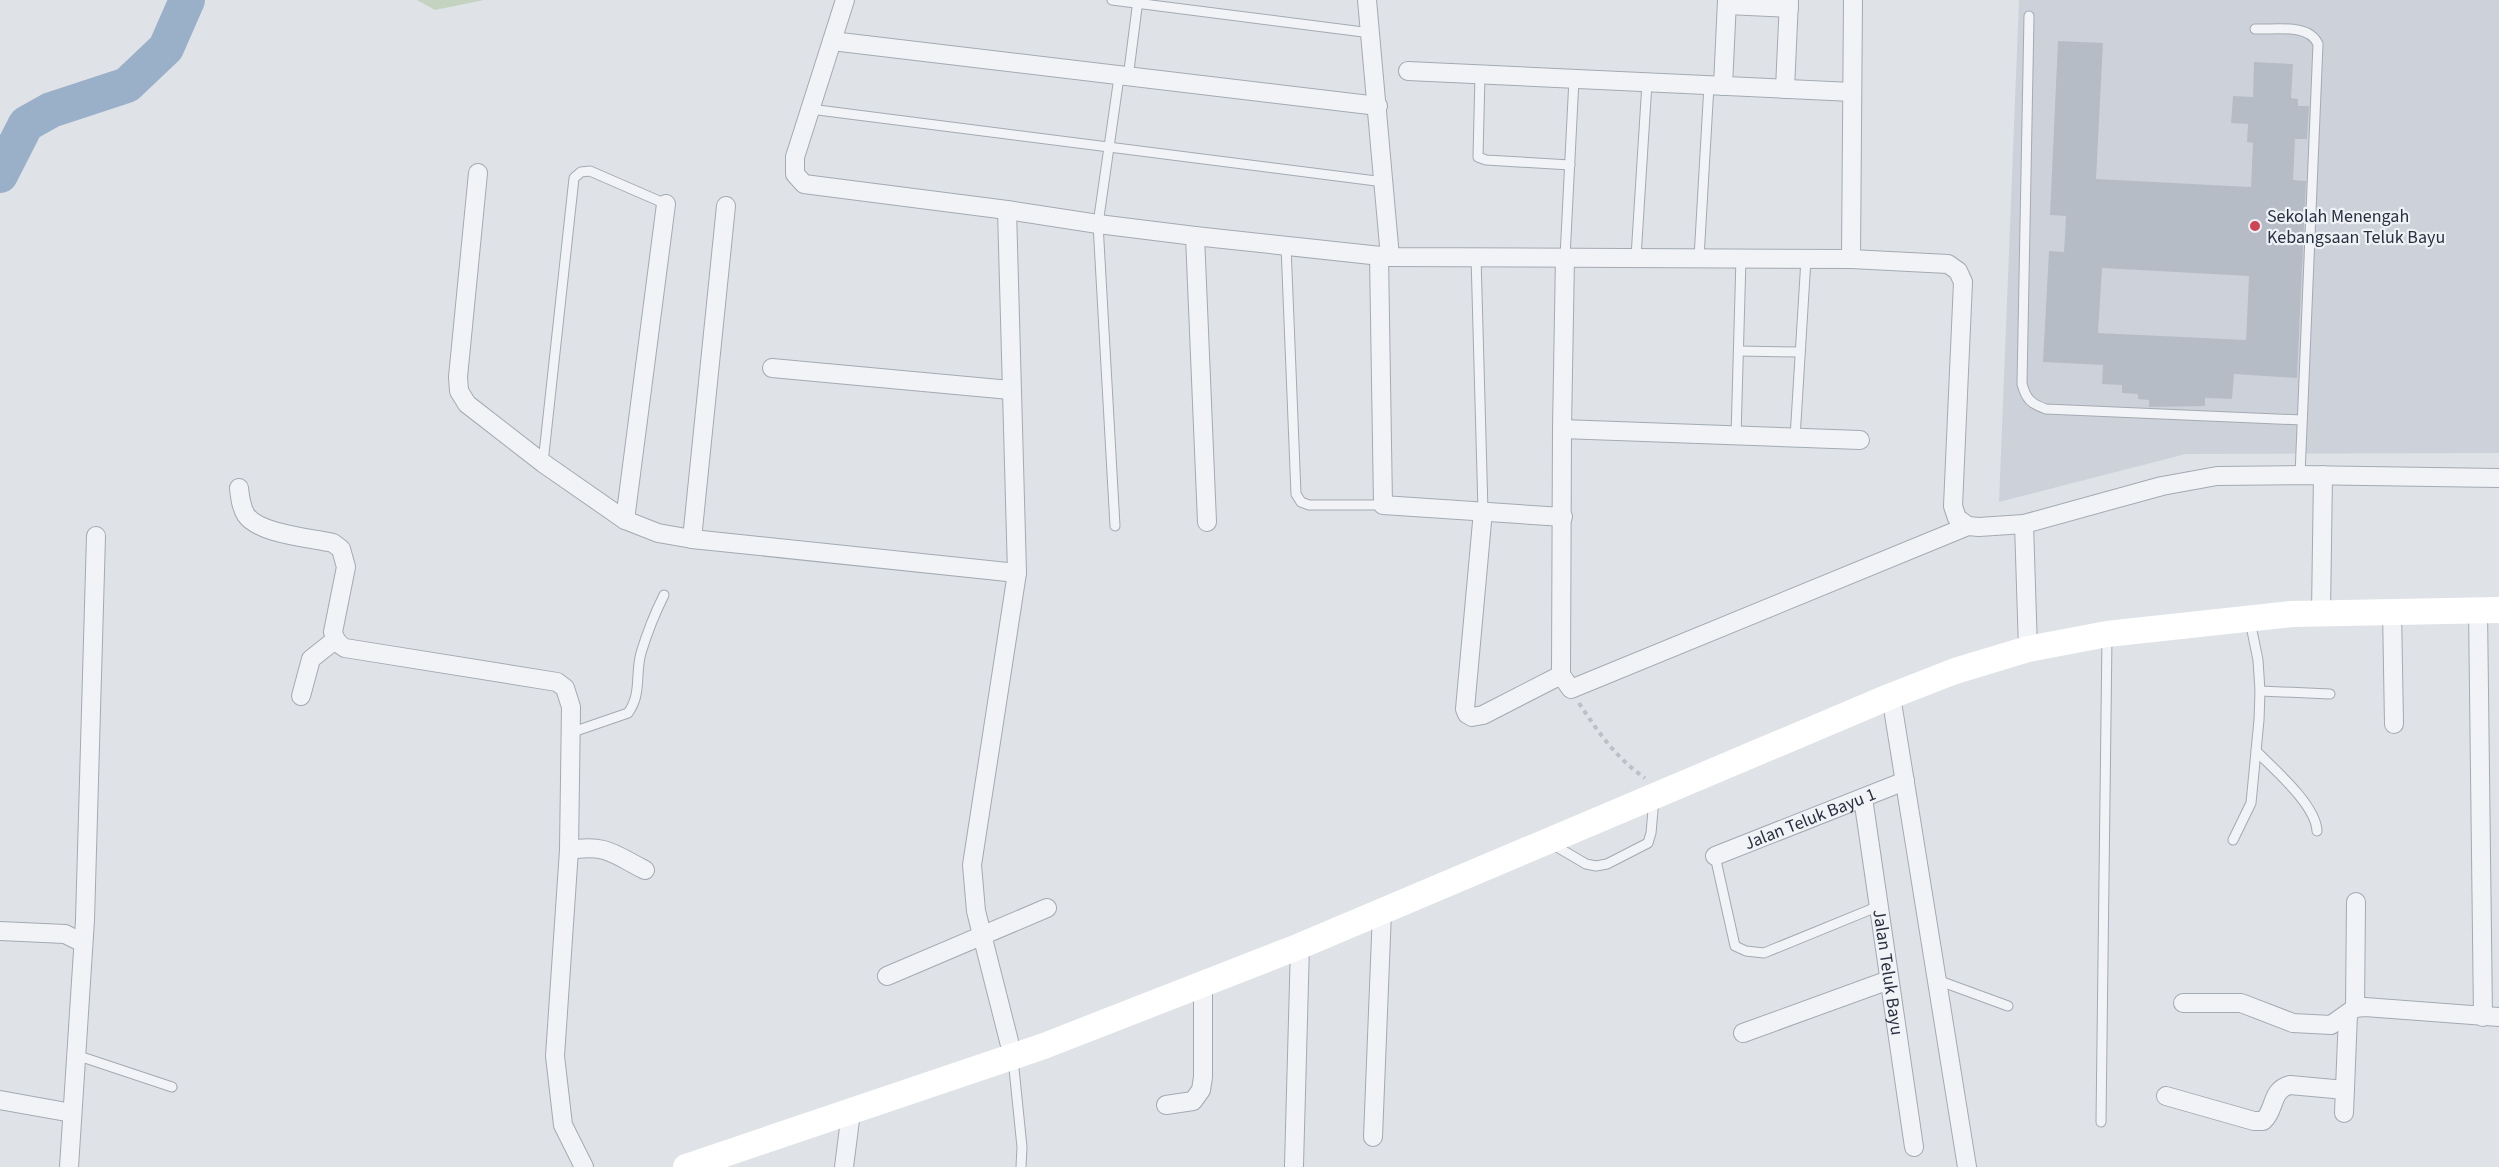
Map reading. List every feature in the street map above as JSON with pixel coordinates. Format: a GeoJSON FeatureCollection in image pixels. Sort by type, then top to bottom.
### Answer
{"type":"FeatureCollection","features":[{"type":"Feature","properties":{"kind":"main road"},"geometry":{"type":"LineString","coordinates":[[686,1167],[1012,1057],[1203,984],[1383,912],[1891,696],[1955,671],[2028,649],[2107,634],[2249,618],[2321,613],[2488,609]]}},
{"type":"Feature","properties":{"kind":"street"},"geometry":{"type":"LineString","coordinates":[[845,0],[795,157],[795,174],[804,184],[1098,224],[1385,256],[1851,259],[1948,264],[1958,271],[1963,282],[1953,506],[1957,518],[1968,526]]}},
{"type":"Feature","properties":{"kind":"street"},"geometry":{"type":"LineString","coordinates":[[1367,0],[1384,182],[1383,505],[1563,517]]}},
{"type":"Feature","properties":{"kind":"street"},"geometry":{"type":"LineString","coordinates":[[1851,259],[1853,0]]}},
{"type":"Feature","properties":{"kind":"street"},"geometry":{"type":"LineString","coordinates":[[1716,86],[1727,2],[1789,4],[1785,89]]}},
{"type":"Feature","properties":{"kind":"street"},"geometry":{"type":"LineString","coordinates":[[832,41],[1378,106]]}},
{"type":"Feature","properties":{"kind":"street"},"geometry":{"type":"LineString","coordinates":[[1408,71],[1852,92]]}},
{"type":"Feature","properties":{"kind":"street"},"geometry":{"type":"LineString","coordinates":[[478,172],[458,377],[459,391],[466,404],[543,463],[625,520],[658,533],[692,539],[1017,573]]}},
{"type":"Feature","properties":{"kind":"street"},"geometry":{"type":"LineString","coordinates":[[625,520],[666,204]]}},
{"type":"Feature","properties":{"kind":"street"},"geometry":{"type":"LineString","coordinates":[[692,539],[726,206]]}},
{"type":"Feature","properties":{"kind":"street"},"geometry":{"type":"LineString","coordinates":[[1007,210],[1010,390],[1017,573],[972,865],[972,886],[981,934],[1012,1057]]}},
{"type":"Feature","properties":{"kind":"street"},"geometry":{"type":"LineString","coordinates":[[1195,236],[1207,522]]}},
{"type":"Feature","properties":{"kind":"street"},"geometry":{"type":"LineString","coordinates":[[1565,257],[1561,675],[1571,689],[1968,526],[2024,524],[2190,480],[2217,476],[2499,478]]}},
{"type":"Feature","properties":{"kind":"street"},"geometry":{"type":"LineString","coordinates":[[772,369],[1010,390]]}},
{"type":"Feature","properties":{"kind":"street"},"geometry":{"type":"LineString","coordinates":[[1562,429],[1860,440]]}},
{"type":"Feature","properties":{"kind":"street"},"geometry":{"type":"LineString","coordinates":[[2321,613],[2323,475]]}},
{"type":"Feature","properties":{"kind":"street"},"geometry":{"type":"LineString","coordinates":[[239,488],[241,504],[246,515],[256,524],[268,529],[333,543],[341,549],[346,567],[333,632],[335,640],[345,648],[557,682],[565,688],[569,697],[570,734],[569,850],[555,1056],[563,1125],[584,1167]]}},
{"type":"Feature","properties":{"kind":"street"},"geometry":{"type":"LineString","coordinates":[[1483,511],[1465,709],[1467,714],[1472,717],[1482,715],[1561,675]]}},
{"type":"Feature","properties":{"kind":"street"},"geometry":{"type":"LineString","coordinates":[[2024,524],[2028,649]]}},
{"type":"Feature","properties":{"kind":"street"},"geometry":{"type":"LineString","coordinates":[[69,1167],[83,944],[96,536]]}},
{"type":"Feature","properties":{"kind":"street"},"geometry":{"type":"LineString","coordinates":[[2183,1003],[2241,1003],[2293,1023],[2331,1025],[2351,1011],[2365,1007],[2491,1017],[2488,609]]}},
{"type":"Feature","properties":{"kind":"street"},"geometry":{"type":"LineString","coordinates":[[2392,610],[2394,724]]}},
{"type":"Feature","properties":{"kind":"street"},"geometry":{"type":"LineString","coordinates":[[301,696],[311,659],[335,640]]}},
{"type":"Feature","properties":{"kind":"street"},"geometry":{"type":"LineString","coordinates":[[1891,696],[1966,1167]]}},
{"type":"Feature","properties":{"kind":"street","name":"Jalan Teluk Bayu 1"},"geometry":{"type":"LineString","coordinates":[[1715,856],[1905,781]]}},
{"type":"Feature","properties":{"kind":"street","name":"Jalan Teluk Bayu"},"geometry":{"type":"LineString","coordinates":[[1863,798],[1914,1147]]}},
{"type":"Feature","properties":{"kind":"street"},"geometry":{"type":"LineString","coordinates":[[569,850],[595,847],[614,853],[645,870]]}},
{"type":"Feature","properties":{"kind":"street"},"geometry":{"type":"LineString","coordinates":[[2344,1113],[2356,902]]}},
{"type":"Feature","properties":{"kind":"street"},"geometry":{"type":"LineString","coordinates":[[887,976],[981,934],[1047,908]]}},
{"type":"Feature","properties":{"kind":"street"},"geometry":{"type":"LineString","coordinates":[[1373,1137],[1383,912]]}},
{"type":"Feature","properties":{"kind":"street"},"geometry":{"type":"LineString","coordinates":[[0,931],[65,934],[83,944]]}},
{"type":"Feature","properties":{"kind":"street"},"geometry":{"type":"LineString","coordinates":[[1294,1165],[1300,946]]}},
{"type":"Feature","properties":{"kind":"street"},"geometry":{"type":"LineString","coordinates":[[1743,1034],[1889,980]]}},
{"type":"Feature","properties":{"kind":"street"},"geometry":{"type":"LineString","coordinates":[[1167,1105],[1193,1101],[1201,1090],[1203,984]]}},
{"type":"Feature","properties":{"kind":"street"},"geometry":{"type":"LineString","coordinates":[[2166,1096],[2254,1121],[2263,1121],[2270,1115],[2275,1094],[2282,1087],[2290,1085],[2345,1090]]}},
{"type":"Feature","properties":{"kind":"street"},"geometry":{"type":"LineString","coordinates":[[0,1100],[72,1113]]}},
{"type":"Feature","properties":{"kind":"street"},"geometry":{"type":"LineString","coordinates":[[844,1167],[851,1112]]}},
{"type":"Feature","properties":{"kind":"lane"},"geometry":{"type":"LineString","coordinates":[[1112,0],[1371,33]]}},
{"type":"Feature","properties":{"kind":"lane"},"geometry":{"type":"LineString","coordinates":[[1115,526],[1098,224],[1108,148],[1138,2]]}},
{"type":"Feature","properties":{"kind":"lane"},"geometry":{"type":"LineString","coordinates":[[2029,16],[2022,384],[2025,396],[2035,405],[2046,409],[2302,420]]}},
{"type":"Feature","properties":{"kind":"lane"},"geometry":{"type":"LineString","coordinates":[[2256,29],[2307,31],[2314,36],[2318,44],[2300,475]]}},
{"type":"Feature","properties":{"kind":"lane"},"geometry":{"type":"LineString","coordinates":[[1480,75],[1478,157],[1486,160],[1570,165]]}},
{"type":"Feature","properties":{"kind":"lane"},"geometry":{"type":"LineString","coordinates":[[1565,257],[1574,79]]}},
{"type":"Feature","properties":{"kind":"lane"},"geometry":{"type":"LineString","coordinates":[[1636,257],[1647,83]]}},
{"type":"Feature","properties":{"kind":"lane"},"geometry":{"type":"LineString","coordinates":[[1699,258],[1716,86]]}},
{"type":"Feature","properties":{"kind":"lane"},"geometry":{"type":"LineString","coordinates":[[810,109],[1384,182]]}},
{"type":"Feature","properties":{"kind":"lane"},"geometry":{"type":"LineString","coordinates":[[543,463],[574,178],[581,172],[590,171],[666,204]]}},
{"type":"Feature","properties":{"kind":"lane"},"geometry":{"type":"LineString","coordinates":[[1286,246],[1296,494],[1301,502],[1309,505],[1383,505]]}},
{"type":"Feature","properties":{"kind":"lane"},"geometry":{"type":"LineString","coordinates":[[1476,256],[1483,511]]}},
{"type":"Feature","properties":{"kind":"lane"},"geometry":{"type":"LineString","coordinates":[[1736,436],[1741,258]]}},
{"type":"Feature","properties":{"kind":"lane"},"geometry":{"type":"LineString","coordinates":[[1795,438],[1806,259]]}},
{"type":"Feature","properties":{"kind":"lane"},"geometry":{"type":"LineString","coordinates":[[1739,351],[1800,352]]}},
{"type":"Feature","properties":{"kind":"lane"},"geometry":{"type":"LineString","coordinates":[[570,734],[628,713],[636,699],[640,655],[664,595]]}},
{"type":"Feature","properties":{"kind":"lane"},"geometry":{"type":"LineString","coordinates":[[2233,840],[2251,803],[2256,751],[2260,691],[2258,660],[2249,618]]}},
{"type":"Feature","properties":{"kind":"lane"},"geometry":{"type":"LineString","coordinates":[[2102,1122],[2107,634]]}},
{"type":"Feature","properties":{"kind":"lane"},"geometry":{"type":"LineString","coordinates":[[2260,691],[2330,694]]}},
{"type":"Feature","properties":{"kind":"lane"},"geometry":{"type":"LineString","coordinates":[[2256,751],[2283,777],[2301,799],[2315,820],[2317,831]]}},
{"type":"Feature","properties":{"kind":"lane"},"geometry":{"type":"LineString","coordinates":[[1547,842],[1586,864],[1607,864],[1648,843],[1660,794]]}},
{"type":"Feature","properties":{"kind":"lane"},"geometry":{"type":"LineString","coordinates":[[1715,856],[1735,946],[1746,951],[1764,953],[1879,906]]}},
{"type":"Feature","properties":{"kind":"lane"},"geometry":{"type":"LineString","coordinates":[[1937,980],[2008,1006]]}},
{"type":"Feature","properties":{"kind":"lane"},"geometry":{"type":"LineString","coordinates":[[76,1055],[172,1087]]}},
{"type":"Feature","properties":{"kind":"lane"},"geometry":{"type":"LineString","coordinates":[[1012,1057],[1022,1147],[1021,1167]]}},
{"type":"Feature","properties":{"kind":"path"},"geometry":{"type":"LineString","coordinates":[[1592,722],[1620,758],[1660,794]]}},
{"type":"Feature","properties":{"kind":"shaded area","name":"Sekolah Menengah Kebangsaan Teluk Bayu"},"geometry":{"type":"Polygon","coordinates":[[[2019,0],[2499,0],[2499,453],[2186,454],[1999,502],[2019,0]]]}},
{"type":"Feature","properties":{"kind":"green space"},"geometry":{"type":"Polygon","coordinates":[[[417,0],[484,0],[435,10],[417,0]]]}},
{"type":"Feature","properties":{"kind":"building"},"geometry":{"type":"Polygon","coordinates":[[[2058,41],[2103,43],[2096,179],[2251,187],[2253,143],[2247,142],[2248,124],[2231,123],[2233,96],[2253,97],[2254,62],[2293,64],[2291,98],[2298,99],[2298,106],[2309,106],[2307,139],[2295,139],[2293,180],[2306,181],[2297,378],[2234,374],[2232,399],[2205,398],[2205,406],[2149,407],[2149,400],[2138,399],[2138,394],[2122,393],[2122,385],[2102,384],[2103,365],[2043,362],[2049,251],[2064,252],[2066,216],[2050,215],[2058,41]],[[2102,268],[2098,333],[2246,340],[2249,276],[2102,268]]]}},
{"type":"Feature","properties":{"kind":"waterway"},"geometry":{"type":"LineString","coordinates":[[0,175],[26,124],[51,110],[127,85],[166,48],[187,0]]}},
{"type":"Feature","properties":{"kind":"place","name":"Sekolah Menengah Kebangsaan Teluk Bayu"},"geometry":{"type":"Point","coordinates":[2255,226]}}]}
